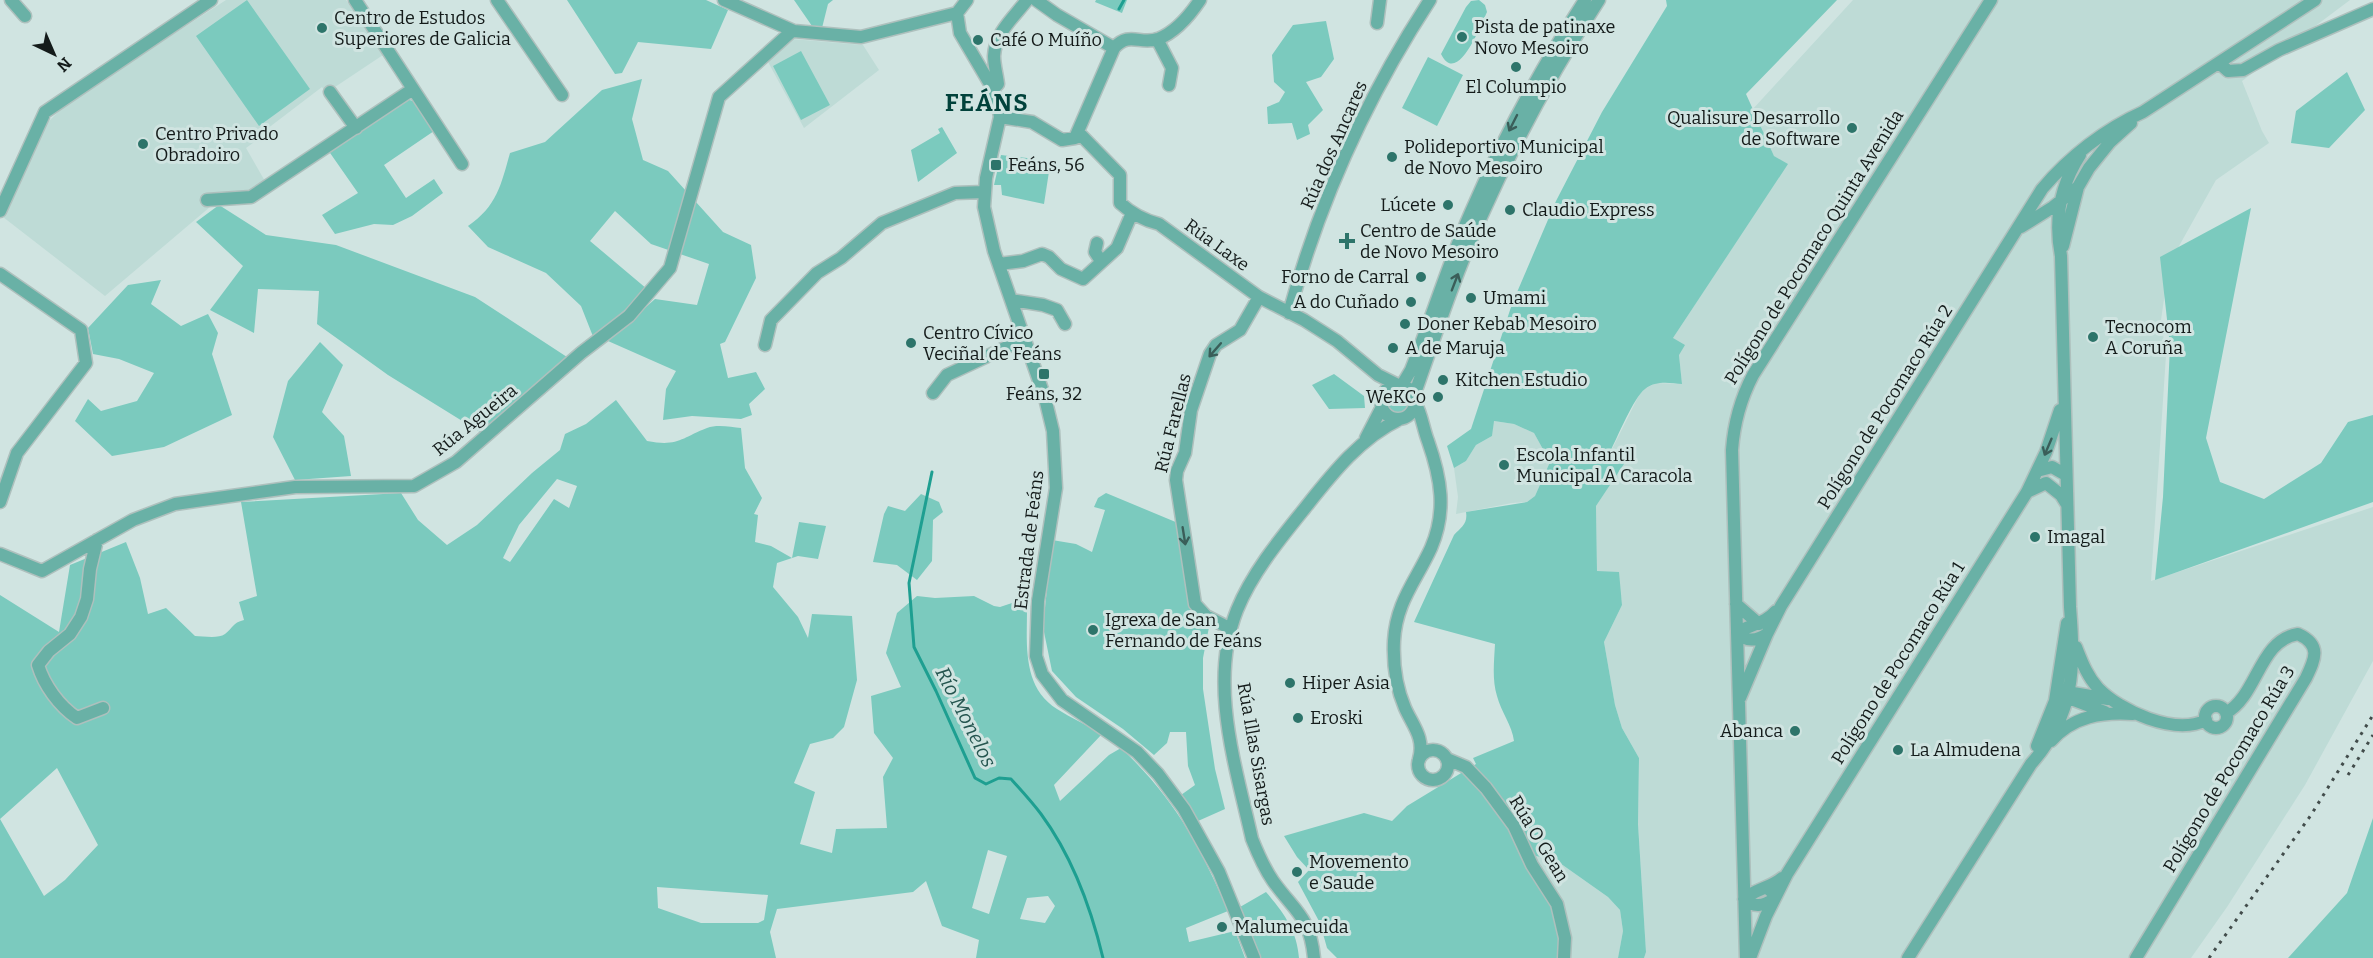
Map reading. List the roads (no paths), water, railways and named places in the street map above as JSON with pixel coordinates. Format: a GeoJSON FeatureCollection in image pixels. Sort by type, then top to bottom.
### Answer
{"type":"FeatureCollection","features":[{"type":"Feature","properties":{"kind":"street"},"geometry":{"type":"LineString","coordinates":[[11,0],[25,16]]}},
{"type":"Feature","properties":{"kind":"street"},"geometry":{"type":"LineString","coordinates":[[0,211],[45,112],[195,4],[211,0]]}},
{"type":"Feature","properties":{"kind":"street"},"geometry":{"type":"LineString","coordinates":[[355,0],[462,164]]}},
{"type":"Feature","properties":{"kind":"street"},"geometry":{"type":"LineString","coordinates":[[497,0],[561,95]]}},
{"type":"Feature","properties":{"kind":"street"},"geometry":{"type":"LineString","coordinates":[[724,0],[792,31],[861,37],[957,13],[967,0]]}},
{"type":"Feature","properties":{"kind":"street"},"geometry":{"type":"LineString","coordinates":[[993,89],[998,84],[994,59],[995,45],[1002,31],[1027,0]]}},
{"type":"Feature","properties":{"kind":"street"},"geometry":{"type":"LineString","coordinates":[[1036,0],[1114,48]]}},
{"type":"Feature","properties":{"kind":"street"},"geometry":{"type":"LineString","coordinates":[[1000,117],[1032,122],[1062,140],[1075,138],[1114,48],[1123,39],[1157,39],[1178,27],[1200,0]]}},
{"type":"Feature","properties":{"kind":"street"},"geometry":{"type":"LineString","coordinates":[[1377,23],[1380,0]]}},
{"type":"Feature","properties":{"kind":"street","name":"Rúa dos Ancares"},"geometry":{"type":"LineString","coordinates":[[1289,313],[1310,245],[1350,147],[1397,54],[1430,0]]}},
{"type":"Feature","properties":{"kind":"street"},"geometry":{"type":"LineString","coordinates":[[1427,439],[1419,429],[1401,418],[1389,416],[1381,404],[1385,390],[1399,385],[1411,370],[1450,261],[1494,163],[1533,85],[1585,0]]}},
{"type":"Feature","properties":{"kind":"street"},"geometry":{"type":"LineString","coordinates":[[1401,418],[1411,413],[1460,268],[1504,167],[1542,93],[1599,0]]}},
{"type":"Feature","properties":{"kind":"street","name":"Polígono de Pocomaco Quinta Avenida"},"geometry":{"type":"LineString","coordinates":[[1746,958],[1732,450],[1734,424],[1741,398],[1753,375],[1991,0]]}},
{"type":"Feature","properties":{"kind":"street"},"geometry":{"type":"LineString","coordinates":[[2061,256],[2078,187],[2089,168],[2110,142],[2143,112],[2315,0]]}},
{"type":"Feature","properties":{"kind":"street"},"geometry":{"type":"LineString","coordinates":[[2218,63],[2228,71],[2243,70],[2279,50],[2373,9]]}},
{"type":"Feature","properties":{"kind":"street","name":"Estrada de Feáns"},"geometry":{"type":"LineString","coordinates":[[957,13],[960,33],[993,89],[1000,117],[984,192],[984,207],[999,264],[1045,398],[1053,431],[1056,488],[1038,601],[1036,656],[1042,674],[1062,700],[1123,741],[1148,762],[1178,800],[1219,872],[1254,958]]}},
{"type":"Feature","properties":{"kind":"street","name":"Rúa Agueira"},"geometry":{"type":"LineString","coordinates":[[0,554],[42,572],[133,520],[175,504],[295,487],[414,486],[456,462],[581,353],[629,316],[670,268],[719,97],[792,31]]}},
{"type":"Feature","properties":{"kind":"street"},"geometry":{"type":"LineString","coordinates":[[1157,39],[1172,68],[1169,85]]}},
{"type":"Feature","properties":{"kind":"street"},"geometry":{"type":"LineString","coordinates":[[207,200],[251,197],[413,89]]}},
{"type":"Feature","properties":{"kind":"street"},"geometry":{"type":"LineString","coordinates":[[330,92],[356,128]]}},
{"type":"Feature","properties":{"kind":"street","name":"Polígono de Pocomaco Rúa 2"},"geometry":{"type":"LineString","coordinates":[[1738,702],[1763,629],[1781,606],[2035,199],[2055,174],[2084,149],[2121,122],[2143,112]]}},
{"type":"Feature","properties":{"kind":"street"},"geometry":{"type":"LineString","coordinates":[[999,264],[1023,261],[1042,254],[1049,257],[1061,269],[1083,279],[1117,248],[1132,213],[1120,203],[1120,175],[1078,132]]}},
{"type":"Feature","properties":{"kind":"street"},"geometry":{"type":"LineString","coordinates":[[2058,238],[2060,202],[2068,178],[2084,149]]}},
{"type":"Feature","properties":{"kind":"street","name":"Polígono de Pocomaco Rúa 2"},"geometry":{"type":"LineString","coordinates":[[2019,228],[2060,202],[2078,187]]}},
{"type":"Feature","properties":{"kind":"street"},"geometry":{"type":"LineString","coordinates":[[765,345],[771,320],[816,273],[841,258],[882,223],[955,192],[984,192]]}},
{"type":"Feature","properties":{"kind":"street"},"geometry":{"type":"LineString","coordinates":[[2035,199],[2050,196],[2060,202],[2069,217]]}},
{"type":"Feature","properties":{"kind":"street","name":"Rúa Laxe"},"geometry":{"type":"LineString","coordinates":[[1132,213],[1146,221],[1159,224],[1256,302],[1289,313],[1337,341],[1366,366],[1399,385]]}},
{"type":"Feature","properties":{"kind":"street"},"geometry":{"type":"LineString","coordinates":[[1908,958],[2031,764],[2043,750],[2068,695],[2064,686],[2070,607],[2061,256],[2054,228],[2047,220],[2036,217]]}},
{"type":"Feature","properties":{"kind":"street"},"geometry":{"type":"LineString","coordinates":[[1097,243],[1095,252],[1101,261]]}},
{"type":"Feature","properties":{"kind":"street"},"geometry":{"type":"LineString","coordinates":[[0,274],[81,330],[86,363],[17,453],[0,502]]}},
{"type":"Feature","properties":{"kind":"street"},"geometry":{"type":"LineString","coordinates":[[1011,300],[1043,305],[1057,310],[1065,324]]}},
{"type":"Feature","properties":{"kind":"street","name":"Rúa Farellas"},"geometry":{"type":"LineString","coordinates":[[1231,629],[1206,616],[1194,604],[1176,480],[1177,471],[1185,453],[1191,410],[1210,354],[1216,345],[1240,330],[1256,302]]}},
{"type":"Feature","properties":{"kind":"street"},"geometry":{"type":"LineString","coordinates":[[933,393],[947,375],[1024,339]]}},
{"type":"Feature","properties":{"kind":"street","name":"Rúa Laxe"},"geometry":{"type":"LineString","coordinates":[[1366,366],[1381,404]]}},
{"type":"Feature","properties":{"kind":"street"},"geometry":{"type":"LineString","coordinates":[[1399,385],[1407,387],[1415,399],[1440,477],[1439,522],[1432,546],[1396,618],[1394,641],[1394,664],[1399,688],[1422,748],[1419,772],[1429,780],[1436,780],[1446,772],[1447,759],[1436,751],[1434,745],[1417,730]]}},
{"type":"Feature","properties":{"kind":"street","name":"Polígono de Pocomaco Rúa 1"},"geometry":{"type":"LineString","coordinates":[[1750,958],[1771,894],[1787,874],[2027,492],[2054,433],[2064,400]]}},
{"type":"Feature","properties":{"kind":"street","name":"Rúa Illas Sisargas"},"geometry":{"type":"LineString","coordinates":[[1365,440],[1381,404]]}},
{"type":"Feature","properties":{"kind":"street","name":"Rúa Illas Sisargas"},"geometry":{"type":"LineString","coordinates":[[1314,958],[1313,943],[1307,924],[1269,875],[1252,839],[1227,713],[1224,663],[1231,629],[1245,594],[1288,528],[1365,440],[1401,418]]}},
{"type":"Feature","properties":{"kind":"street"},"geometry":{"type":"LineString","coordinates":[[2037,471],[2052,468],[2066,475]]}},
{"type":"Feature","properties":{"kind":"street"},"geometry":{"type":"LineString","coordinates":[[2027,492],[2066,475]]}},
{"type":"Feature","properties":{"kind":"street"},"geometry":{"type":"LineString","coordinates":[[2046,483],[2061,495],[2067,505]]}},
{"type":"Feature","properties":{"kind":"street"},"geometry":{"type":"LineString","coordinates":[[98,540],[90,569],[87,599],[81,617],[70,634],[49,651],[38,665],[42,679],[68,712],[77,718],[103,708]]}},
{"type":"Feature","properties":{"kind":"street"},"geometry":{"type":"LineString","coordinates":[[1736,604],[1763,629]]}},
{"type":"Feature","properties":{"kind":"street","name":"Polígono de Pocomaco Rúa 2"},"geometry":{"type":"LineString","coordinates":[[1737,633],[1744,628],[1763,629]]}},
{"type":"Feature","properties":{"kind":"street","name":"Polígono de Pocomaco Rúa 3"},"geometry":{"type":"LineString","coordinates":[[2069,641],[2086,674],[2112,701],[2137,714],[2166,723],[2188,726],[2206,720],[2207,712],[2211,708],[2216,706],[2226,712],[2237,705],[2281,639],[2298,634],[2308,639],[2314,648],[2314,659],[2306,678],[2136,958]]}},
{"type":"Feature","properties":{"kind":"street"},"geometry":{"type":"LineString","coordinates":[[2031,764],[2055,701],[2069,641]]}},
{"type":"Feature","properties":{"kind":"street"},"geometry":{"type":"LineString","coordinates":[[2055,701],[2073,693],[2094,695],[2112,701]]}},
{"type":"Feature","properties":{"kind":"street","name":"Polígono de Pocomaco Rúa 3"},"geometry":{"type":"LineString","coordinates":[[2068,695],[2082,705],[2106,712],[2137,714]]}},
{"type":"Feature","properties":{"kind":"street","name":"Polígono de Pocomaco Rúa 3"},"geometry":{"type":"LineString","coordinates":[[2043,750],[2056,735],[2071,724],[2106,712]]}},
{"type":"Feature","properties":{"kind":"street"},"geometry":{"type":"LineString","coordinates":[[1419,759],[1424,753],[1436,751]]}},
{"type":"Feature","properties":{"kind":"street","name":"Rúa O Gean"},"geometry":{"type":"LineString","coordinates":[[1447,759],[1466,767],[1486,788],[1514,826],[1532,865],[1557,904],[1565,938],[1564,958]]}},
{"type":"Feature","properties":{"kind":"street"},"geometry":{"type":"LineString","coordinates":[[1743,876],[1749,882],[1771,894],[1759,906],[1750,904],[1744,899]]}},
{"type":"Feature","properties":{"kind":"waterway","name":"Río Monelos"},"geometry":{"type":"LineString","coordinates":[[1119,9],[1124,0]]}},
{"type":"Feature","properties":{"kind":"waterway","name":"Río Monelos"},"geometry":{"type":"LineString","coordinates":[[932,472],[909,583],[914,647],[975,778],[986,784],[999,778],[1011,779],[1052,830],[1079,883],[1093,920],[1103,958]]}},
{"type":"Feature","properties":{"kind":"railway"},"geometry":{"type":"LineString","coordinates":[[2209,958],[2311,815],[2373,715]]}},
{"type":"Feature","properties":{"kind":"railway"},"geometry":{"type":"LineString","coordinates":[[2348,775],[2373,735]]}},
{"type":"Feature","properties":{"kind":"place","name":"Centro de Estudos Superiores de Galicia"},"geometry":{"type":"Point","coordinates":[322,28]}},
{"type":"Feature","properties":{"kind":"place","name":"Pista de patinaxe Novo Mesoiro"},"geometry":{"type":"Point","coordinates":[1462,37]}},
{"type":"Feature","properties":{"kind":"place","name":"Café O Muíño"},"geometry":{"type":"Point","coordinates":[978,40]}},
{"type":"Feature","properties":{"kind":"place","name":"El Columpio"},"geometry":{"type":"Point","coordinates":[1516,67]}},
{"type":"Feature","properties":{"kind":"place","name":"Qualisure Desarrollo de Software"},"geometry":{"type":"Point","coordinates":[1852,128]}},
{"type":"Feature","properties":{"kind":"place","name":"Centro Privado Obradoiro"},"geometry":{"type":"Point","coordinates":[143,144]}},
{"type":"Feature","properties":{"kind":"place","name":"Polideportivo Municipal de Novo Mesoiro"},"geometry":{"type":"Point","coordinates":[1392,157]}},
{"type":"Feature","properties":{"kind":"place","name":"Feáns, 56"},"geometry":{"type":"Point","coordinates":[996,165]}},
{"type":"Feature","properties":{"kind":"place","name":"Lúcete"},"geometry":{"type":"Point","coordinates":[1448,205]}},
{"type":"Feature","properties":{"kind":"place","name":"Claudio Express"},"geometry":{"type":"Point","coordinates":[1510,210]}},
{"type":"Feature","properties":{"kind":"place","name":"Centro de Saúde de Novo Mesoiro"},"geometry":{"type":"Point","coordinates":[1347,241]}},
{"type":"Feature","properties":{"kind":"place","name":"Forno de Carral"},"geometry":{"type":"Point","coordinates":[1421,277]}},
{"type":"Feature","properties":{"kind":"place","name":"Umami"},"geometry":{"type":"Point","coordinates":[1471,298]}},
{"type":"Feature","properties":{"kind":"place","name":"A do Cuñado"},"geometry":{"type":"Point","coordinates":[1411,302]}},
{"type":"Feature","properties":{"kind":"place","name":"Doner Kebab Mesoiro"},"geometry":{"type":"Point","coordinates":[1405,324]}},
{"type":"Feature","properties":{"kind":"place","name":"Tecnocom A Coruña"},"geometry":{"type":"Point","coordinates":[2093,337]}},
{"type":"Feature","properties":{"kind":"place","name":"Centro Cívico Veciñal de Feáns"},"geometry":{"type":"Point","coordinates":[911,343]}},
{"type":"Feature","properties":{"kind":"place","name":"A de Maruja"},"geometry":{"type":"Point","coordinates":[1393,348]}},
{"type":"Feature","properties":{"kind":"place","name":"Feáns, 32"},"geometry":{"type":"Point","coordinates":[1044,374]}},
{"type":"Feature","properties":{"kind":"place","name":"Kitchen Estudio"},"geometry":{"type":"Point","coordinates":[1443,380]}},
{"type":"Feature","properties":{"kind":"place","name":"WeKCo"},"geometry":{"type":"Point","coordinates":[1438,397]}},
{"type":"Feature","properties":{"kind":"place","name":"Escola Infantil Municipal A Caracola"},"geometry":{"type":"Point","coordinates":[1504,465]}},
{"type":"Feature","properties":{"kind":"place","name":"Imagal"},"geometry":{"type":"Point","coordinates":[2035,537]}},
{"type":"Feature","properties":{"kind":"place","name":"Igrexa de San Fernando de Feáns"},"geometry":{"type":"Point","coordinates":[1093,630]}},
{"type":"Feature","properties":{"kind":"place","name":"Hiper Asia"},"geometry":{"type":"Point","coordinates":[1290,683]}},
{"type":"Feature","properties":{"kind":"place","name":"Eroski"},"geometry":{"type":"Point","coordinates":[1298,718]}},
{"type":"Feature","properties":{"kind":"place","name":"Abanca"},"geometry":{"type":"Point","coordinates":[1795,731]}},
{"type":"Feature","properties":{"kind":"place","name":"La Almudena"},"geometry":{"type":"Point","coordinates":[1898,750]}},
{"type":"Feature","properties":{"kind":"place","name":"Movemento e Saude"},"geometry":{"type":"Point","coordinates":[1297,872]}},
{"type":"Feature","properties":{"kind":"place","name":"Malumecuida"},"geometry":{"type":"Point","coordinates":[1222,927]}},
{"type":"Feature","properties":{"kind":"district","name":"FEÁNS"},"geometry":{"type":"Point","coordinates":[987,103]}}]}
